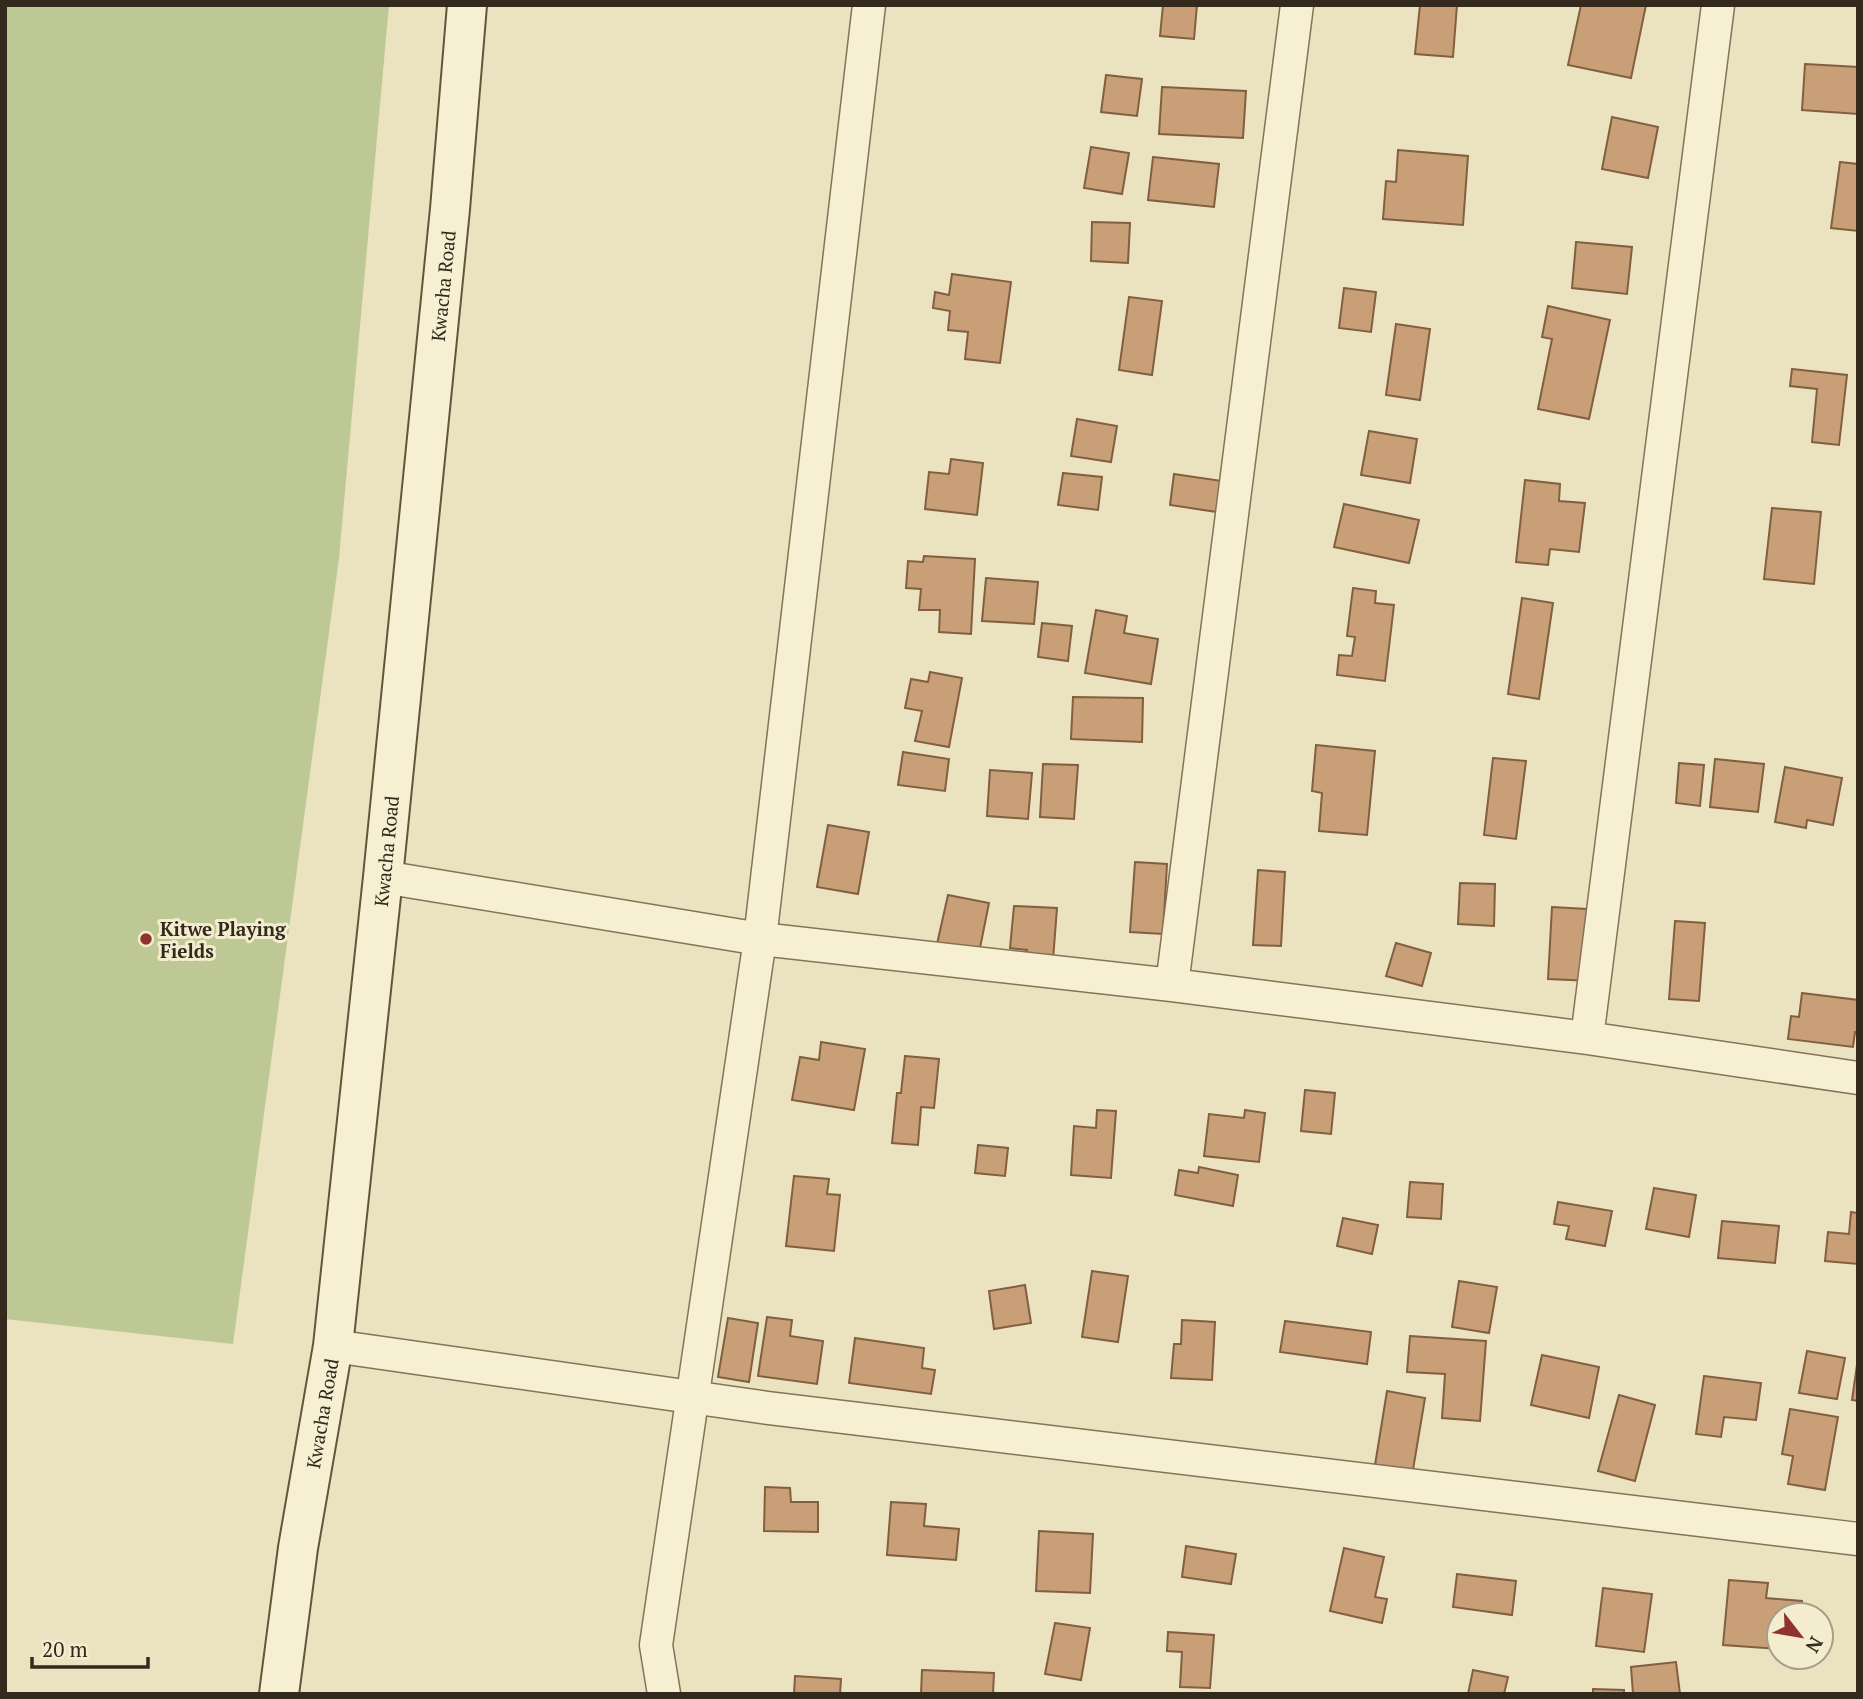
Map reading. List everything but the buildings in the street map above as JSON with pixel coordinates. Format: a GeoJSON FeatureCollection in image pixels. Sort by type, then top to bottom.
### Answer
{"type":"FeatureCollection","features":[{"type":"Feature","properties":{"kind":"main road","name":"Kwacha Road"},"geometry":{"type":"LineString","coordinates":[[279,1694],[298,1548],[333,1346],[450,209],[467,5]]}},
{"type":"Feature","properties":{"kind":"street"},"geometry":{"type":"LineString","coordinates":[[664,1694],[656,1645],[760,939],[869,5]]}},
{"type":"Feature","properties":{"kind":"street"},"geometry":{"type":"LineString","coordinates":[[1172,985],[1297,5]]}},
{"type":"Feature","properties":{"kind":"street"},"geometry":{"type":"LineString","coordinates":[[1587,1038],[1718,5]]}},
{"type":"Feature","properties":{"kind":"street"},"geometry":{"type":"LineString","coordinates":[[383,877],[760,939],[1172,985],[1587,1038],[1858,1078]]}},
{"type":"Feature","properties":{"kind":"street"},"geometry":{"type":"LineString","coordinates":[[333,1346],[691,1398],[1858,1539]]}},
{"type":"Feature","properties":{"kind":"green space"},"geometry":{"type":"Polygon","coordinates":[[[5,5],[389,5],[339,558],[233,1344],[5,1319],[5,5]]]}},
{"type":"Feature","properties":{"kind":"place","name":"Kitwe Playing Fields"},"geometry":{"type":"Point","coordinates":[146,939]}}]}
